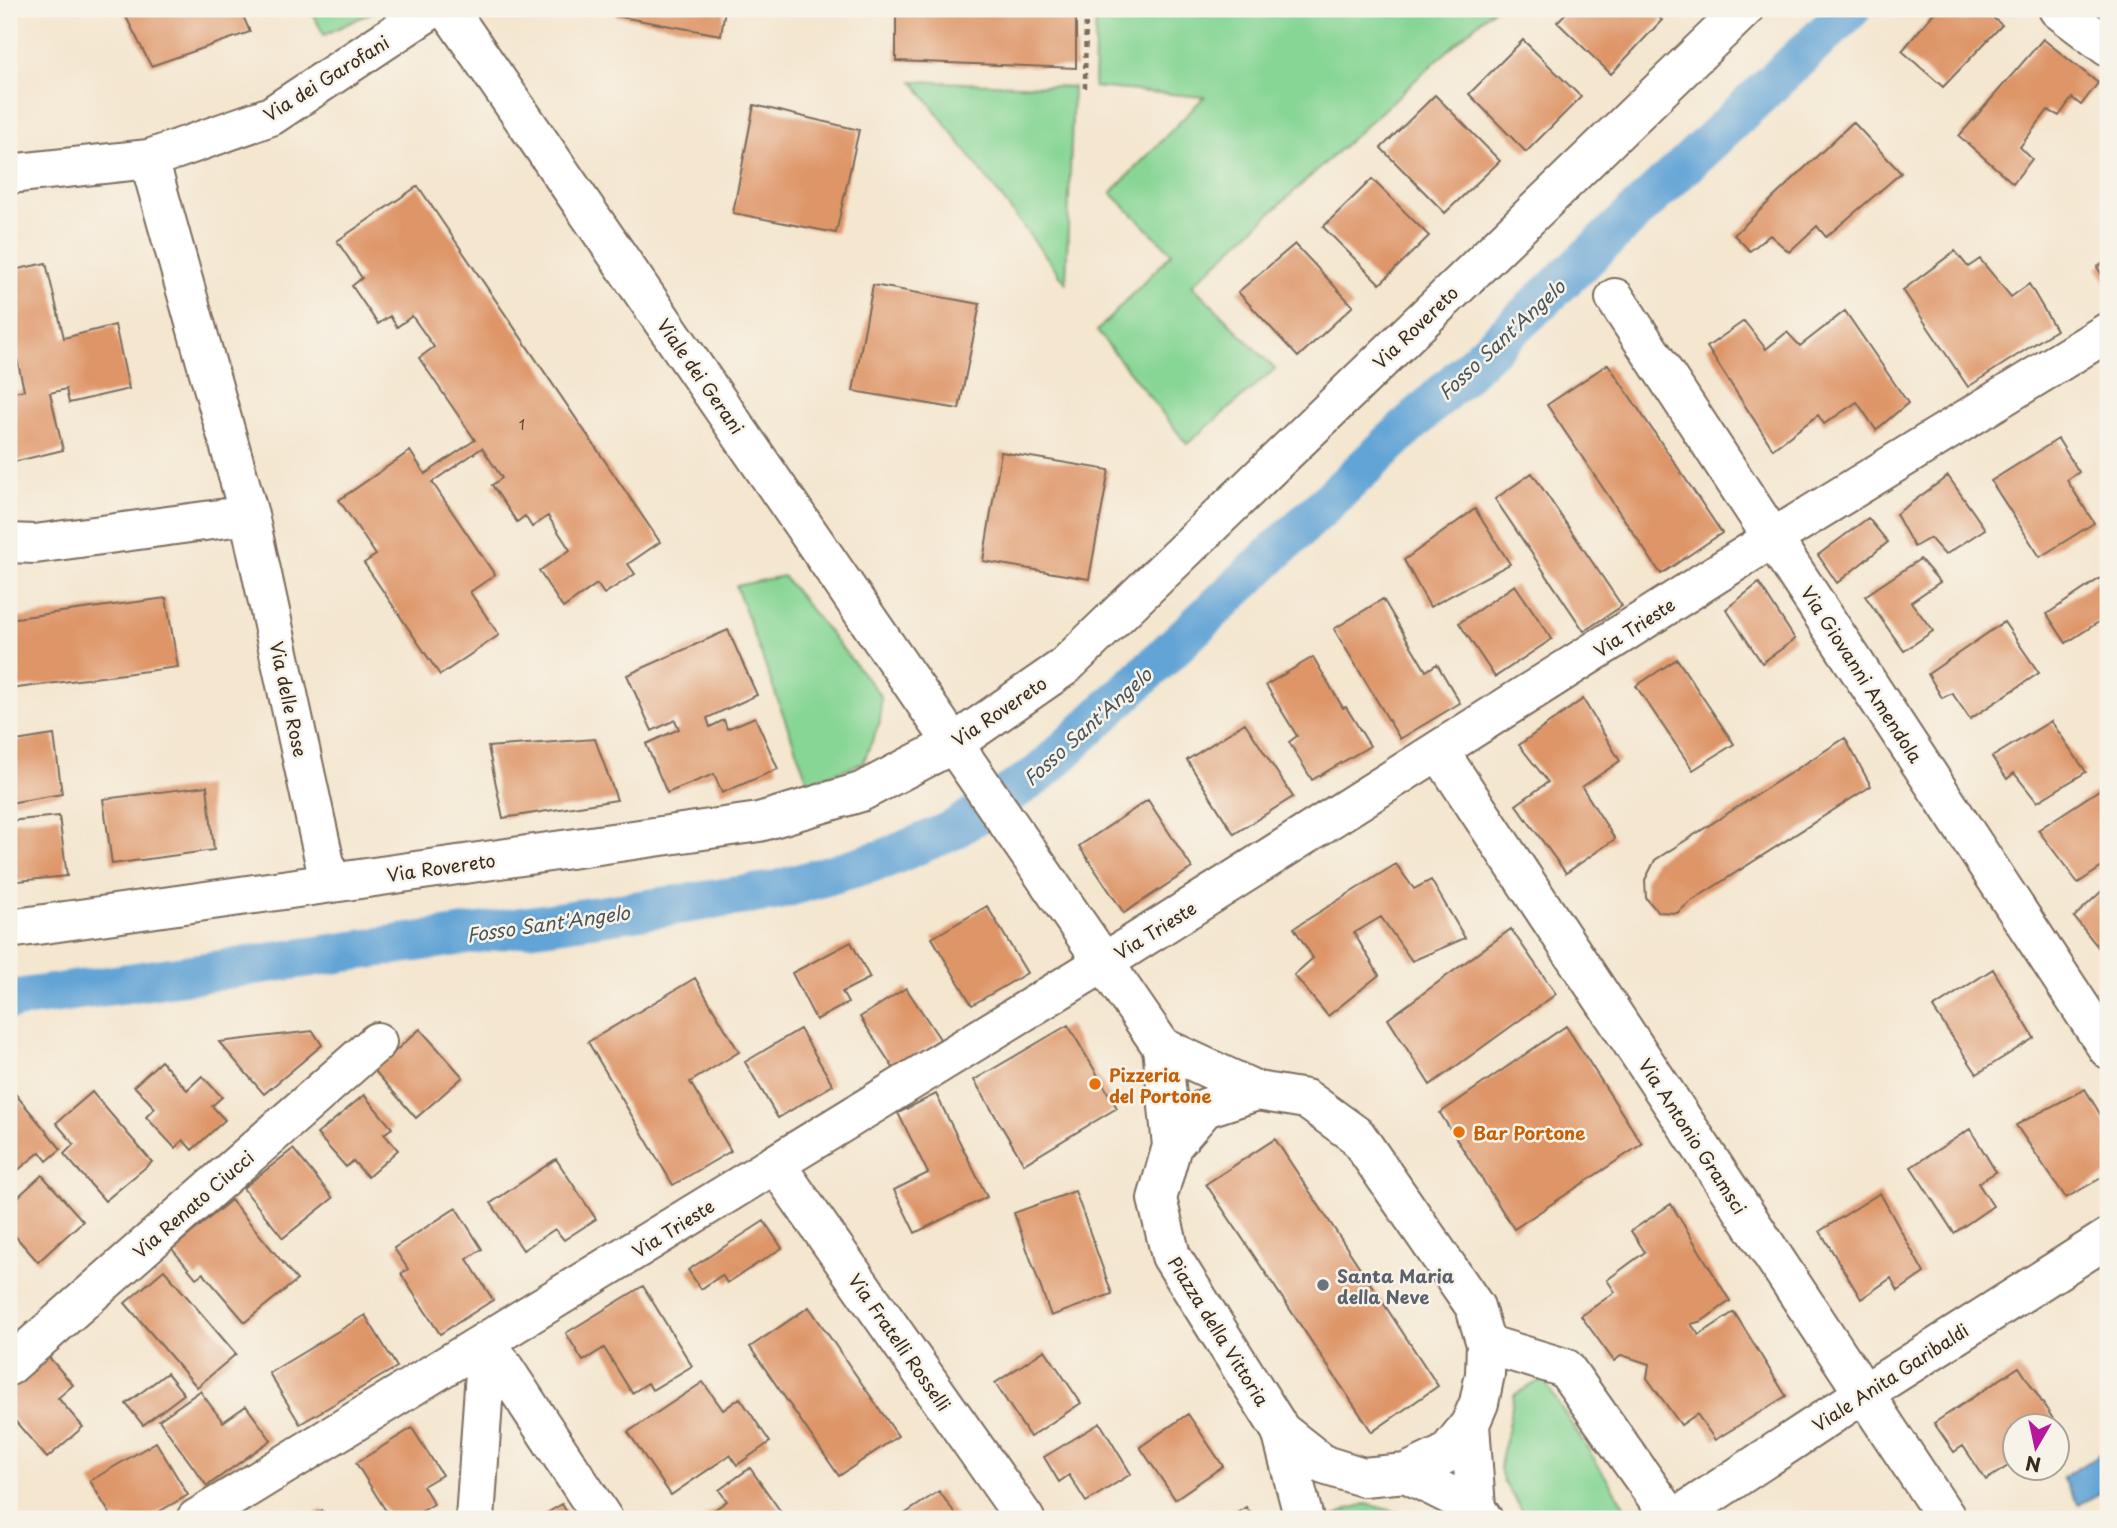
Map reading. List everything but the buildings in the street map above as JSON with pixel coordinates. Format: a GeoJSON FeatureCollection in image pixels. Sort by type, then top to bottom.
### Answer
{"type":"FeatureCollection","features":[{"type":"Feature","properties":{"kind":"street","name":"Via dei Garofani"},"geometry":{"type":"LineString","coordinates":[[9,174],[149,159],[271,116],[432,9]]}},
{"type":"Feature","properties":{"kind":"street","name":"Viale dei Gerani"},"geometry":{"type":"LineString","coordinates":[[448,9],[1029,856]]}},
{"type":"Feature","properties":{"kind":"street","name":"Via Rovereto"},"geometry":{"type":"LineString","coordinates":[[9,929],[760,822],[861,792],[953,744],[1063,667],[1744,9]]}},
{"type":"Feature","properties":{"kind":"street"},"geometry":{"type":"LineString","coordinates":[[2058,9],[2108,47]]}},
{"type":"Feature","properties":{"kind":"street","name":"Via delle Rose"},"geometry":{"type":"LineString","coordinates":[[149,159],[249,515],[329,882]]}},
{"type":"Feature","properties":{"kind":"street","name":"Via Giovanni Amendola"},"geometry":{"type":"LineString","coordinates":[[1615,298],[2108,1049]]}},
{"type":"Feature","properties":{"kind":"street","name":"Via Trieste"},"geometry":{"type":"LineString","coordinates":[[196,1519],[1103,963],[1773,538],[2108,332]]}},
{"type":"Feature","properties":{"kind":"street"},"geometry":{"type":"LineString","coordinates":[[9,543],[35,544],[249,515]]}},
{"type":"Feature","properties":{"kind":"street","name":"Via Antonio Gramsci"},"geometry":{"type":"LineString","coordinates":[[1439,751],[1947,1519]]}},
{"type":"Feature","properties":{"kind":"street","name":"Piazza della Vittoria"},"geometry":{"type":"LineString","coordinates":[[1029,856],[1162,1047],[1172,1146],[1157,1199],[1171,1256],[1281,1431],[1304,1519]]}},
{"type":"Feature","properties":{"kind":"street","name":"Via Renato Ciucci"},"geometry":{"type":"LineString","coordinates":[[9,1366],[377,1041]]}},
{"type":"Feature","properties":{"kind":"street","name":"Piazza della Vittoria"},"geometry":{"type":"LineString","coordinates":[[1162,1047],[1257,1091],[1306,1099],[1357,1136],[1475,1307],[1486,1345],[1485,1374],[1470,1424],[1446,1454],[1406,1473],[1363,1477],[1324,1465],[1281,1431]]}},
{"type":"Feature","properties":{"kind":"street","name":"Piazza della Vittoria"},"geometry":{"type":"LineString","coordinates":[[1172,1146],[1205,1108],[1257,1091]]}},
{"type":"Feature","properties":{"kind":"street","name":"Via Fratelli Rosselli"},"geometry":{"type":"LineString","coordinates":[[775,1165],[1025,1519]]}},
{"type":"Feature","properties":{"kind":"street","name":"Viale Anita Garibaldi"},"geometry":{"type":"LineString","coordinates":[[1673,1519],[2108,1238]]}},
{"type":"Feature","properties":{"kind":"street"},"geometry":{"type":"LineString","coordinates":[[475,1519],[487,1342]]}},
{"type":"Feature","properties":{"kind":"street"},"geometry":{"type":"LineString","coordinates":[[487,1342],[603,1519]]}},
{"type":"Feature","properties":{"kind":"street"},"geometry":{"type":"LineString","coordinates":[[1486,1345],[1565,1368],[1673,1519]]}},
{"type":"Feature","properties":{"kind":"street","name":"Piazza della Vittoria"},"geometry":{"type":"LineString","coordinates":[[1470,1424],[1480,1514]]}},
{"type":"Feature","properties":{"kind":"street","name":"Piazza della Vittoria"},"geometry":{"type":"LineString","coordinates":[[1406,1473],[1480,1514]]}},
{"type":"Feature","properties":{"kind":"path"},"geometry":{"type":"LineString","coordinates":[[1085,88],[1086,9]]}},
{"type":"Feature","properties":{"kind":"green space"},"geometry":{"type":"Polygon","coordinates":[[[310,9],[379,9],[324,35],[310,9]]]}},
{"type":"Feature","properties":{"kind":"green space"},"geometry":{"type":"Polygon","coordinates":[[[1096,9],[1493,9],[1192,285],[1275,369],[1187,444],[1097,331],[1172,253],[1111,193],[1204,97],[1094,87],[1096,9]]]}},
{"type":"Feature","properties":{"kind":"green space"},"geometry":{"type":"Polygon","coordinates":[[[913,81],[1073,87],[1066,283],[913,81]]]}},
{"type":"Feature","properties":{"kind":"green space"},"geometry":{"type":"Polygon","coordinates":[[[783,576],[881,696],[880,722],[863,763],[808,782],[736,586],[783,576]]]}},
{"type":"Feature","properties":{"kind":"green space"},"geometry":{"type":"Polygon","coordinates":[[[1543,1379],[1628,1512],[1617,1519],[1528,1519],[1503,1481],[1500,1467],[1514,1395],[1543,1379]]]}},
{"type":"Feature","properties":{"kind":"green space"},"geometry":{"type":"Polygon","coordinates":[[[1366,1504],[1424,1519],[1330,1519],[1366,1504]]]}},
{"type":"Feature","properties":{"kind":"water"},"geometry":{"type":"Polygon","coordinates":[[[2102,1453],[2108,1464],[2108,1488],[2079,1505],[2065,1482],[2072,1482],[2072,1472],[2102,1453]]]}},
{"type":"Feature","properties":{"kind":"waterway","name":"Fosso Sant'Angelo"},"geometry":{"type":"LineString","coordinates":[[9,1000],[774,891],[884,859],[953,830],[1039,774],[1851,9]]}},
{"type":"Feature","properties":{"kind":"place","name":"Pizzeria del Portone"},"geometry":{"type":"Point","coordinates":[1095,1084]}},
{"type":"Feature","properties":{"kind":"place","name":"Bar Portone"},"geometry":{"type":"Point","coordinates":[1459,1132]}},
{"type":"Feature","properties":{"kind":"place","name":"Santa Maria della Neve"},"geometry":{"type":"Point","coordinates":[1323,1285]}}]}
